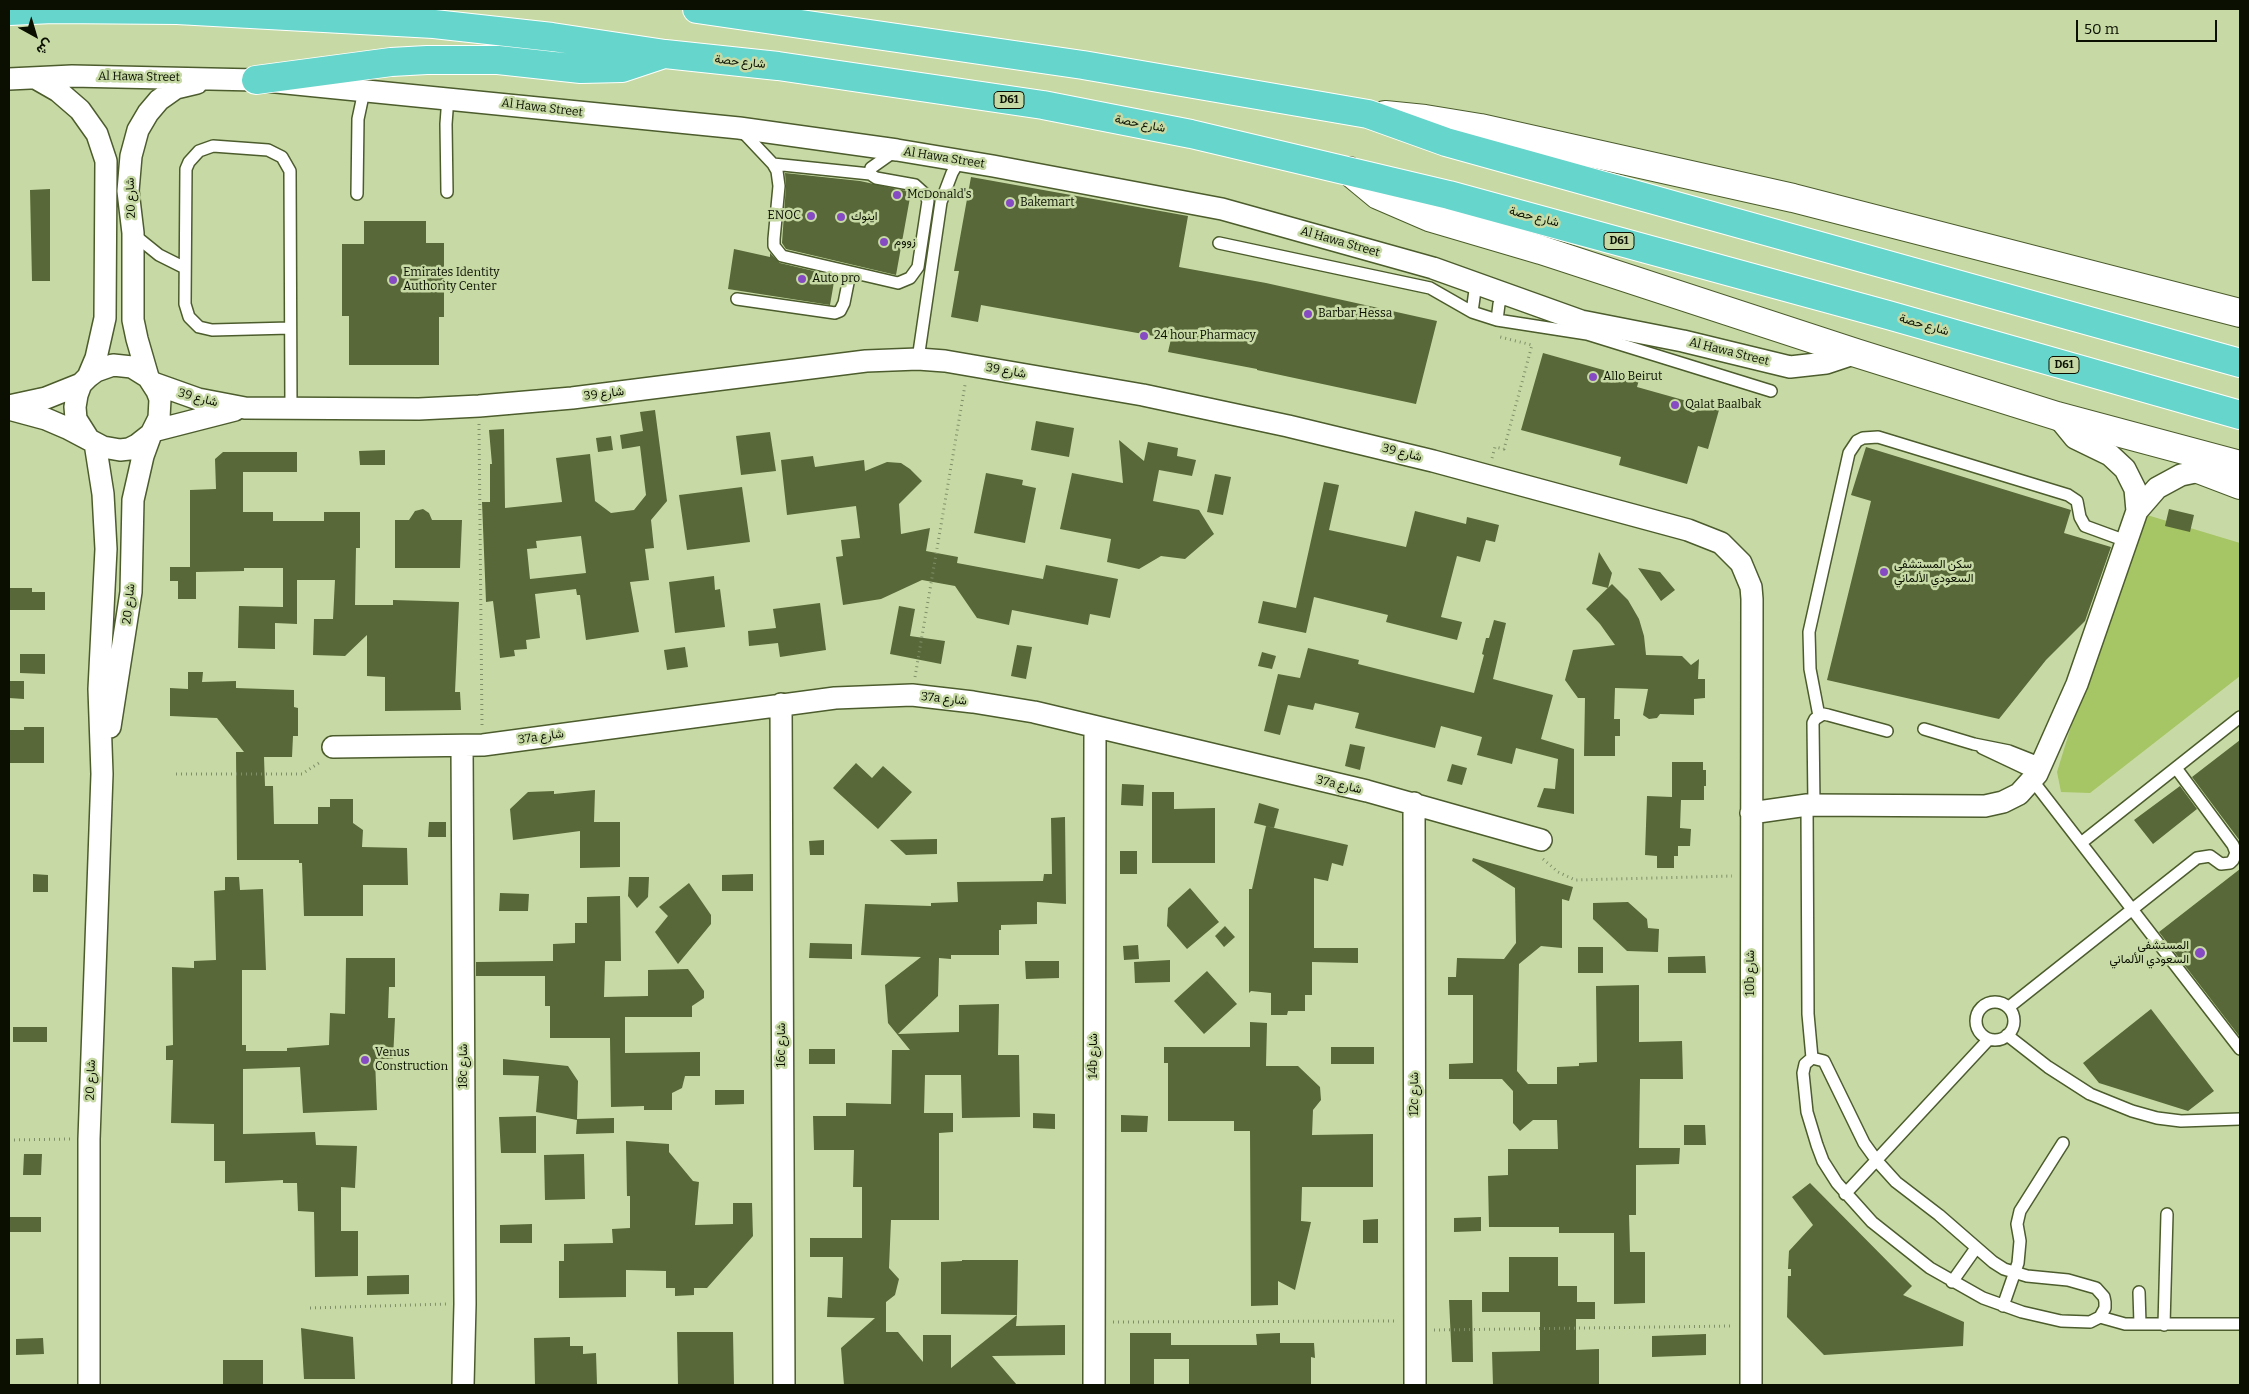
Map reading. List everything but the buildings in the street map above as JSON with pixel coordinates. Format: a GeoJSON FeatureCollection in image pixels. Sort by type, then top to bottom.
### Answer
{"type":"FeatureCollection","features":[{"type":"Feature","properties":{"kind":"main road"},"geometry":{"type":"LineString","coordinates":[[697,9],[1055,60],[1368,114],[1453,123],[1830,207],[2240,313]]}},
{"type":"Feature","properties":{"kind":"main road","name":"شارع حصة"},"geometry":{"type":"LineString","coordinates":[[9,11],[177,10],[434,24],[601,44],[664,54],[778,66],[1043,105],[1191,134],[1559,223],[1711,268],[1888,315],[2240,415]]}},
{"type":"Feature","properties":{"kind":"main road"},"geometry":{"type":"LineString","coordinates":[[256,80],[391,62],[427,60],[498,60],[581,69],[622,68],[664,54]]}},
{"type":"Feature","properties":{"kind":"main road"},"geometry":{"type":"LineString","coordinates":[[1368,114],[1446,142],[2240,363]]}},
{"type":"Feature","properties":{"kind":"main road"},"geometry":{"type":"LineString","coordinates":[[1349,171],[1378,195],[1414,212],[1541,250],[1856,353],[2057,416],[2240,464]]}},
{"type":"Feature","properties":{"kind":"main road"},"geometry":{"type":"LineString","coordinates":[[2099,427],[2240,485]]}},
{"type":"Feature","properties":{"kind":"street","name":"Al Hawa Street"},"geometry":{"type":"LineString","coordinates":[[9,79],[72,76],[256,80],[448,97],[642,120],[739,128],[897,150],[1222,209],[1433,268],[1581,320],[1683,341],[1790,367],[1826,363],[1856,353]]}},
{"type":"Feature","properties":{"kind":"street","name":"شارع 20"},"geometry":{"type":"LineString","coordinates":[[150,380],[139,349],[134,320],[133,234],[128,191],[131,156],[138,130],[148,113],[159,100],[176,88],[229,78]]}},
{"type":"Feature","properties":{"kind":"street","name":"شارع 20"},"geometry":{"type":"LineString","coordinates":[[37,79],[58,92],[80,110],[97,134],[106,161],[105,318],[96,358],[85,380]]}},
{"type":"Feature","properties":{"kind":"street","name":"شارع 39"},"geometry":{"type":"LineString","coordinates":[[150,380],[198,399],[245,408],[379,409],[479,406],[572,398],[866,361],[918,359],[968,364],[1216,410],[1361,443],[1708,536],[1732,552],[1742,563]]}},
{"type":"Feature","properties":{"kind":"street"},"geometry":{"type":"LineString","coordinates":[[113,365],[132,367],[150,380],[160,399],[159,418],[152,432],[137,445],[120,450],[103,447],[46,419],[9,408],[46,398],[85,380],[96,371],[113,365]]}},
{"type":"Feature","properties":{"kind":"street"},"geometry":{"type":"LineString","coordinates":[[85,380],[77,395],[76,418],[91,441]]}},
{"type":"Feature","properties":{"kind":"street","name":"شارع 39"},"geometry":{"type":"LineString","coordinates":[[152,432],[245,408]]}},
{"type":"Feature","properties":{"kind":"street"},"geometry":{"type":"LineString","coordinates":[[2057,416],[2075,438],[2110,455],[2125,469],[2135,489],[2137,511]]}},
{"type":"Feature","properties":{"kind":"street","name":"شارع 20"},"geometry":{"type":"LineString","coordinates":[[102,774],[129,607],[133,500],[141,463],[152,432]]}},
{"type":"Feature","properties":{"kind":"street","name":"شارع 20"},"geometry":{"type":"LineString","coordinates":[[89,1385],[89,1139],[102,774],[99,689],[106,539],[103,494],[91,441]]}},
{"type":"Feature","properties":{"kind":"street"},"geometry":{"type":"LineString","coordinates":[[1751,804],[1984,806],[2011,798],[2037,773],[2076,684],[2137,511],[2157,488],[2181,475],[2195,472],[2198,469]]}},
{"type":"Feature","properties":{"kind":"street","name":"10b شارع"},"geometry":{"type":"LineString","coordinates":[[1742,563],[1751,587],[1752,599],[1751,1385]]}},
{"type":"Feature","properties":{"kind":"street","name":"37a شارع"},"geometry":{"type":"LineString","coordinates":[[338,747],[472,746],[781,704],[835,698],[912,695],[1034,712],[1414,803],[1536,839]]}},
{"type":"Feature","properties":{"kind":"street","name":"16c شارع"},"geometry":{"type":"LineString","coordinates":[[781,704],[784,1385]]}},
{"type":"Feature","properties":{"kind":"street","name":"14b شارع"},"geometry":{"type":"LineString","coordinates":[[1094,727],[1094,1385]]}},
{"type":"Feature","properties":{"kind":"street","name":"18c شارع"},"geometry":{"type":"LineString","coordinates":[[463,1385],[472,746]]}},
{"type":"Feature","properties":{"kind":"street","name":"12c شارع"},"geometry":{"type":"LineString","coordinates":[[1414,803],[1415,1385]]}},
{"type":"Feature","properties":{"kind":"lane"},"geometry":{"type":"LineString","coordinates":[[357,194],[358,119],[364,91]]}},
{"type":"Feature","properties":{"kind":"lane"},"geometry":{"type":"LineString","coordinates":[[447,192],[446,124],[448,97]]}},
{"type":"Feature","properties":{"kind":"lane"},"geometry":{"type":"LineString","coordinates":[[739,128],[773,164],[779,186],[774,239],[777,252],[788,259],[898,283],[910,278],[918,267],[928,201],[925,194],[915,185],[876,178],[870,174],[773,164]]}},
{"type":"Feature","properties":{"kind":"lane"},"geometry":{"type":"LineString","coordinates":[[290,328],[212,330],[199,327],[193,323],[186,311],[186,169],[199,151],[213,146],[268,150],[276,152],[282,157],[290,171],[291,408]]}},
{"type":"Feature","properties":{"kind":"lane"},"geometry":{"type":"LineString","coordinates":[[870,174],[871,168],[897,150]]}},
{"type":"Feature","properties":{"kind":"lane"},"geometry":{"type":"LineString","coordinates":[[918,359],[942,202],[952,173],[959,161]]}},
{"type":"Feature","properties":{"kind":"lane"},"geometry":{"type":"LineString","coordinates":[[133,234],[159,255],[185,268]]}},
{"type":"Feature","properties":{"kind":"lane"},"geometry":{"type":"LineString","coordinates":[[1219,243],[1430,288],[1472,312],[1497,320],[1587,334],[1771,391]]}},
{"type":"Feature","properties":{"kind":"lane"},"geometry":{"type":"LineString","coordinates":[[737,299],[835,313],[840,311],[844,303],[850,273]]}},
{"type":"Feature","properties":{"kind":"lane"},"geometry":{"type":"LineString","coordinates":[[1472,312],[1476,283]]}},
{"type":"Feature","properties":{"kind":"lane"},"geometry":{"type":"LineString","coordinates":[[1497,320],[1500,304],[1505,293]]}},
{"type":"Feature","properties":{"kind":"lane"},"geometry":{"type":"LineString","coordinates":[[1819,716],[1810,669],[1809,632],[1848,454],[1857,441],[1863,438],[1878,437],[2068,495],[2077,501],[2080,517],[2086,526],[2126,541]]}},
{"type":"Feature","properties":{"kind":"lane"},"geometry":{"type":"LineString","coordinates":[[1812,1058],[1808,1014],[1813,723],[1819,716],[1828,715],[1887,731]]}},
{"type":"Feature","properties":{"kind":"lane"},"geometry":{"type":"LineString","coordinates":[[2081,843],[2240,717]]}},
{"type":"Feature","properties":{"kind":"lane"},"geometry":{"type":"LineString","coordinates":[[1924,728],[1974,744],[2009,751],[2037,773],[2081,843],[2240,1049]]}},
{"type":"Feature","properties":{"kind":"lane"},"geometry":{"type":"LineString","coordinates":[[2009,1008],[2197,858],[2210,856],[2221,864],[2226,864],[2236,857],[2233,845],[2176,768]]}},
{"type":"Feature","properties":{"kind":"lane"},"geometry":{"type":"LineString","coordinates":[[1992,1002],[1998,1002],[2009,1008],[2012,1012],[2013,1025],[2007,1035],[2002,1038],[1989,1039],[1984,1036],[1977,1026],[1978,1013],[1981,1008],[1992,1002]]}},
{"type":"Feature","properties":{"kind":"lane"},"geometry":{"type":"LineString","coordinates":[[2007,1035],[2048,1067],[2090,1094],[2132,1111],[2182,1121],[2240,1119]]}},
{"type":"Feature","properties":{"kind":"lane"},"geometry":{"type":"LineString","coordinates":[[1845,1194],[1989,1039]]}},
{"type":"Feature","properties":{"kind":"lane"},"geometry":{"type":"LineString","coordinates":[[1812,1058],[1821,1059],[1827,1065],[1864,1143],[1877,1161],[1896,1182],[1939,1215],[1993,1262],[2015,1274],[2068,1280],[2096,1288],[2104,1297],[2105,1302],[2105,1308],[2100,1317],[2090,1322],[2061,1321],[2042,1318],[2003,1306],[1952,1282],[1908,1252],[1872,1222],[1845,1194],[1823,1161],[1811,1129],[1803,1073],[1805,1064],[1812,1058]]}},
{"type":"Feature","properties":{"kind":"lane"},"geometry":{"type":"LineString","coordinates":[[2003,1306],[2015,1274],[2020,1252],[2017,1224],[2020,1211],[2063,1143]]}},
{"type":"Feature","properties":{"kind":"lane"},"geometry":{"type":"LineString","coordinates":[[2164,1325],[2167,1214]]}},
{"type":"Feature","properties":{"kind":"lane"},"geometry":{"type":"LineString","coordinates":[[1952,1282],[1976,1248]]}},
{"type":"Feature","properties":{"kind":"lane"},"geometry":{"type":"LineString","coordinates":[[2139,1292],[2140,1324]]}},
{"type":"Feature","properties":{"kind":"lane"},"geometry":{"type":"LineString","coordinates":[[2100,1317],[2125,1324],[2240,1324]]}},
{"type":"Feature","properties":{"kind":"path"},"geometry":{"type":"LineString","coordinates":[[1488,476],[1495,447],[1504,450],[1532,346],[1496,336],[1497,320]]}},
{"type":"Feature","properties":{"kind":"path"},"geometry":{"type":"LineString","coordinates":[[912,695],[968,364]]}},
{"type":"Feature","properties":{"kind":"path"},"geometry":{"type":"LineString","coordinates":[[472,746],[479,406]]}},
{"type":"Feature","properties":{"kind":"path"},"geometry":{"type":"LineString","coordinates":[[176,774],[302,774],[338,747]]}},
{"type":"Feature","properties":{"kind":"path"},"geometry":{"type":"LineString","coordinates":[[1536,839],[1536,848],[1550,866],[1575,880],[1751,876]]}},
{"type":"Feature","properties":{"kind":"path"},"geometry":{"type":"LineString","coordinates":[[9,1140],[89,1139]]}},
{"type":"Feature","properties":{"kind":"path"},"geometry":{"type":"LineString","coordinates":[[310,1308],[465,1304]]}},
{"type":"Feature","properties":{"kind":"path"},"geometry":{"type":"LineString","coordinates":[[1094,1322],[1415,1325],[1751,1325]]}},
{"type":"Feature","properties":{"kind":"green space"},"geometry":{"type":"Polygon","coordinates":[[[2137,512],[2240,543],[2240,676],[2090,793],[2061,792],[2057,772],[2137,512]]]}},
{"type":"Feature","properties":{"kind":"place","name":"McDonald's"},"geometry":{"type":"Point","coordinates":[897,195]}},
{"type":"Feature","properties":{"kind":"place","name":"Bakemart"},"geometry":{"type":"Point","coordinates":[1010,203]}},
{"type":"Feature","properties":{"kind":"place","name":"ENOC"},"geometry":{"type":"Point","coordinates":[811,216]}},
{"type":"Feature","properties":{"kind":"place","name":"اينوك"},"geometry":{"type":"Point","coordinates":[841,217]}},
{"type":"Feature","properties":{"kind":"place","name":"زووم"},"geometry":{"type":"Point","coordinates":[884,242]}},
{"type":"Feature","properties":{"kind":"place","name":"Auto pro"},"geometry":{"type":"Point","coordinates":[802,279]}},
{"type":"Feature","properties":{"kind":"place","name":"Emirates Identity Authority Center"},"geometry":{"type":"Point","coordinates":[393,280]}},
{"type":"Feature","properties":{"kind":"place","name":"Barbar Hessa"},"geometry":{"type":"Point","coordinates":[1308,314]}},
{"type":"Feature","properties":{"kind":"place","name":"24 hour Pharmacy"},"geometry":{"type":"Point","coordinates":[1144,336]}},
{"type":"Feature","properties":{"kind":"place","name":"Allo Beirut"},"geometry":{"type":"Point","coordinates":[1593,377]}},
{"type":"Feature","properties":{"kind":"place","name":"Qalat Baalbak"},"geometry":{"type":"Point","coordinates":[1675,405]}},
{"type":"Feature","properties":{"kind":"place","name":"سكن المستشفى السعودي الألماني"},"geometry":{"type":"Point","coordinates":[1884,572]}},
{"type":"Feature","properties":{"kind":"place","name":"المستشفى السعودي الألماني"},"geometry":{"type":"Point","coordinates":[2200,953]}},
{"type":"Feature","properties":{"kind":"place","name":"Venus Construction"},"geometry":{"type":"Point","coordinates":[365,1060]}}]}
